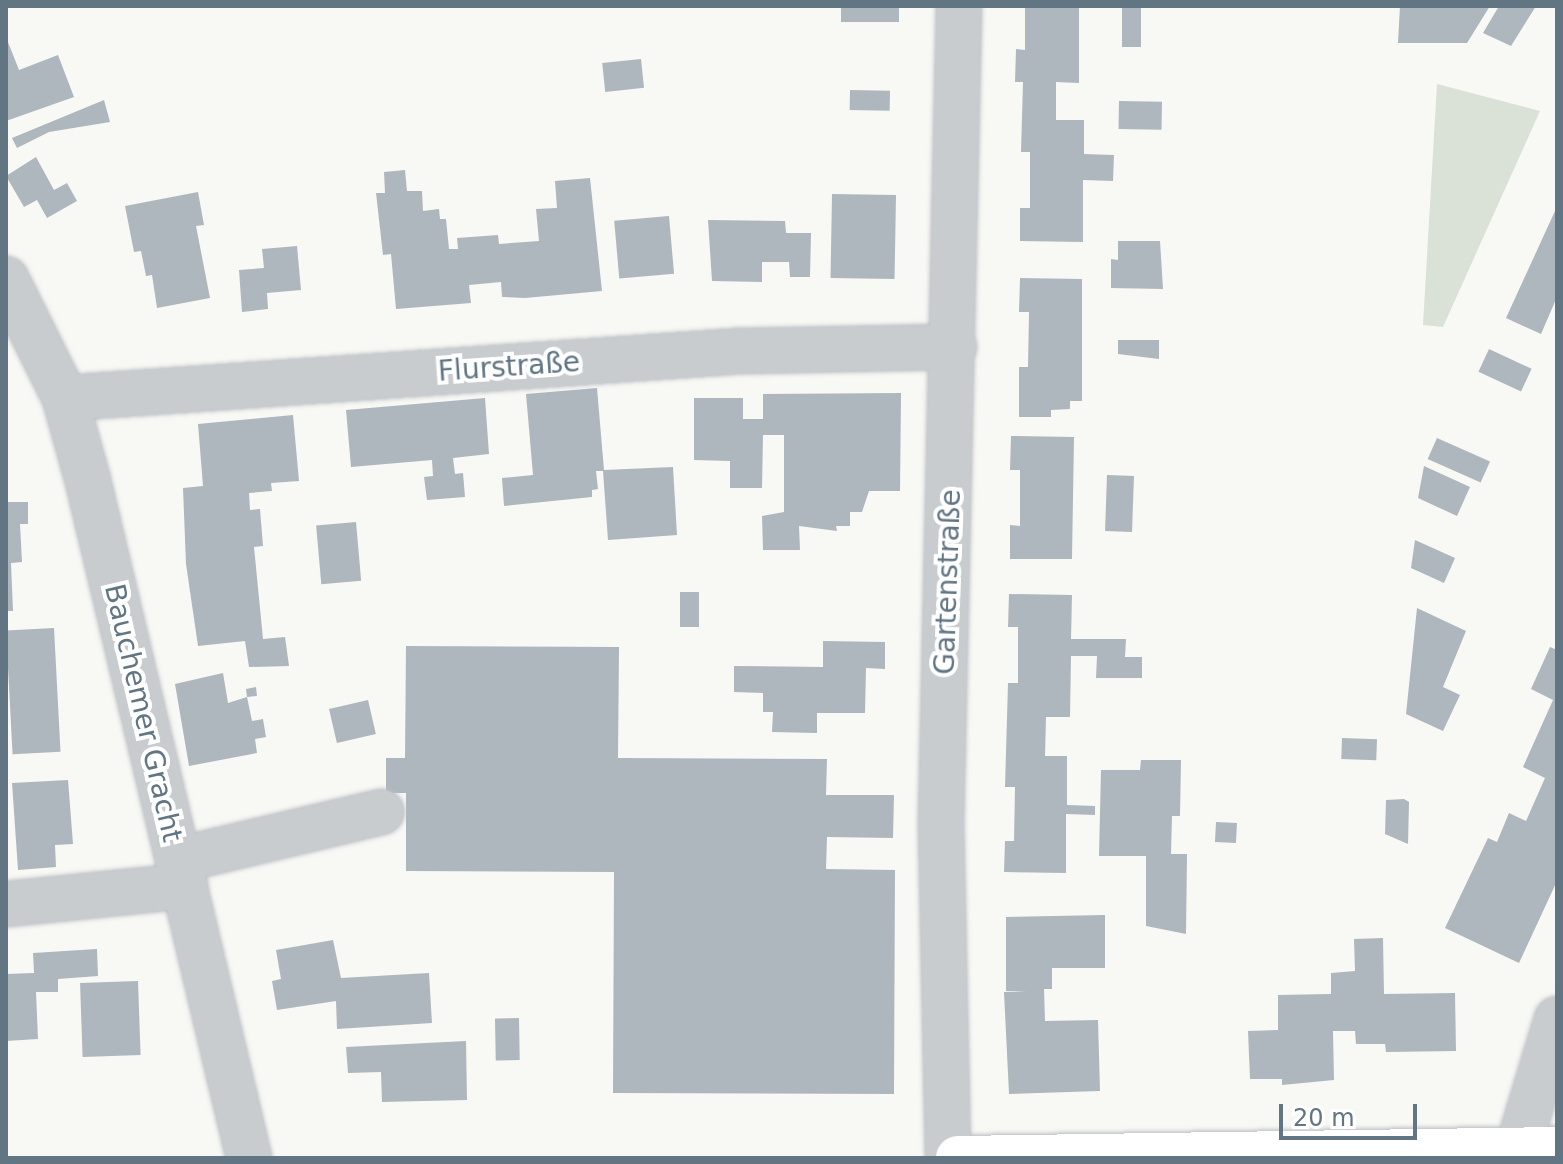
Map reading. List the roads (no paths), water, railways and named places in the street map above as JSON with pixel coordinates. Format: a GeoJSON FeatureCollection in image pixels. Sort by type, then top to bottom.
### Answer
{"type":"FeatureCollection","features":[{"type":"Feature","properties":{"kind":"main road"},"geometry":{"type":"LineString","coordinates":[[958,1158],[1530,1152]]}},
{"type":"Feature","properties":{"kind":"street","name":"Gartenstraße"},"geometry":{"type":"LineString","coordinates":[[948,1158],[941,823],[954,347],[959,6]]}},
{"type":"Feature","properties":{"kind":"street","name":"Bauchemer Gracht"},"geometry":{"type":"LineString","coordinates":[[6,279],[65,398],[249,1158]]}},
{"type":"Feature","properties":{"kind":"street","name":"Flurstraße"},"geometry":{"type":"LineString","coordinates":[[65,398],[741,351],[954,347]]}},
{"type":"Feature","properties":{"kind":"street"},"geometry":{"type":"LineString","coordinates":[[6,904],[182,873],[381,812]]}},
{"type":"Feature","properties":{"kind":"street"},"geometry":{"type":"LineString","coordinates":[[1530,1152],[1557,1019]]}}]}
